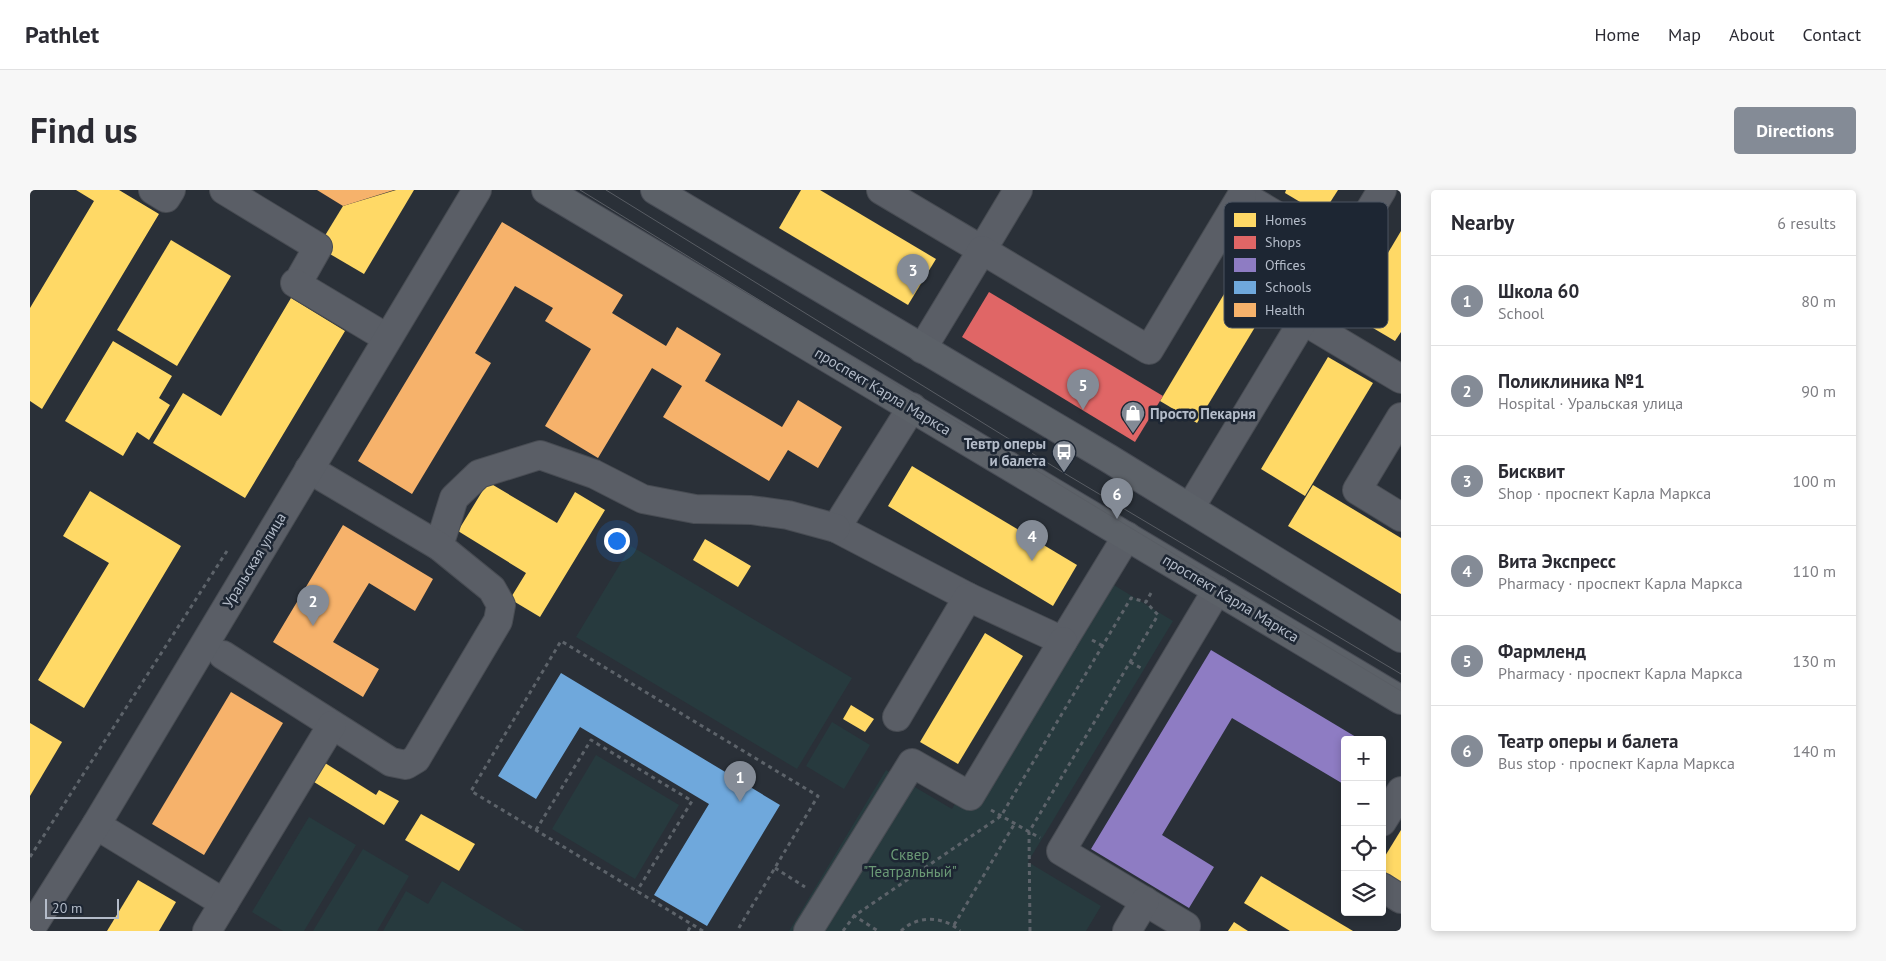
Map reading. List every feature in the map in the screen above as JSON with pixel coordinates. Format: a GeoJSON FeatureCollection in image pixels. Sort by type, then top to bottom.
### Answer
{"type":"FeatureCollection","features":[{"type":"Feature","properties":{"kind":"main road","name":"проспект Карла Маркса"},"geometry":{"type":"LineString","coordinates":[[546,190],[1401,700]]}},
{"type":"Feature","properties":{"kind":"main road"},"geometry":{"type":"LineString","coordinates":[[655,190],[1190,508],[1401,638]]}},
{"type":"Feature","properties":{"kind":"street"},"geometry":{"type":"LineString","coordinates":[[154,190],[166,198],[171,190]]}},
{"type":"Feature","properties":{"kind":"street"},"geometry":{"type":"LineString","coordinates":[[224,190],[318,247],[298,280],[387,338]]}},
{"type":"Feature","properties":{"kind":"street","name":"Уральская улица"},"geometry":{"type":"LineString","coordinates":[[30,930],[96,825],[477,190]]}},
{"type":"Feature","properties":{"kind":"street"},"geometry":{"type":"LineString","coordinates":[[922,349],[1018,190]]}},
{"type":"Feature","properties":{"kind":"street"},"geometry":{"type":"LineString","coordinates":[[1375,202],[1382,190]]}},
{"type":"Feature","properties":{"kind":"street"},"geometry":{"type":"LineString","coordinates":[[886,191],[1148,350],[1224,225]]}},
{"type":"Feature","properties":{"kind":"street"},"geometry":{"type":"LineString","coordinates":[[1244,192],[1260,202]]}},
{"type":"Feature","properties":{"kind":"street"},"geometry":{"type":"LineString","coordinates":[[1190,508],[1300,328]]}},
{"type":"Feature","properties":{"kind":"street"},"geometry":{"type":"LineString","coordinates":[[1316,328],[1401,379]]}},
{"type":"Feature","properties":{"kind":"street"},"geometry":{"type":"LineString","coordinates":[[836,528],[912,408]]}},
{"type":"Feature","properties":{"kind":"street"},"geometry":{"type":"LineString","coordinates":[[1401,417],[1357,490],[1401,517]]}},
{"type":"Feature","properties":{"kind":"street"},"geometry":{"type":"LineString","coordinates":[[439,546],[454,498],[479,474],[540,455],[594,474],[643,500],[695,509],[760,511],[788,515],[836,528],[968,597],[1063,641]]}},
{"type":"Feature","properties":{"kind":"street"},"geometry":{"type":"LineString","coordinates":[[223,655],[391,762],[406,765],[416,759],[498,621],[501,605],[492,589],[439,546],[308,469]]}},
{"type":"Feature","properties":{"kind":"street"},"geometry":{"type":"LineString","coordinates":[[808,931],[912,763],[970,796],[1127,536]]}},
{"type":"Feature","properties":{"kind":"street"},"geometry":{"type":"LineString","coordinates":[[1186,926],[1061,851],[1218,590]]}},
{"type":"Feature","properties":{"kind":"street"},"geometry":{"type":"LineString","coordinates":[[897,717],[968,597]]}},
{"type":"Feature","properties":{"kind":"street"},"geometry":{"type":"LineString","coordinates":[[207,931],[332,725]]}},
{"type":"Feature","properties":{"kind":"street"},"geometry":{"type":"LineString","coordinates":[[1386,815],[1401,791]]}},
{"type":"Feature","properties":{"kind":"street"},"geometry":{"type":"LineString","coordinates":[[96,825],[224,903]]}},
{"type":"Feature","properties":{"kind":"street"},"geometry":{"type":"LineString","coordinates":[[1386,890],[1401,899]]}},
{"type":"Feature","properties":{"kind":"street"},"geometry":{"type":"LineString","coordinates":[[1127,931],[1145,901]]}},
{"type":"Feature","properties":{"kind":"path"},"geometry":{"type":"LineString","coordinates":[[1030,931],[1029,832],[1158,615],[1146,602]]}},
{"type":"Feature","properties":{"kind":"path"},"geometry":{"type":"LineString","coordinates":[[703,931],[471,791],[561,641],[818,796],[737,931]]}},
{"type":"Feature","properties":{"kind":"path"},"geometry":{"type":"LineString","coordinates":[[536,830],[591,740],[692,800],[637,891]]}},
{"type":"Feature","properties":{"kind":"path"},"geometry":{"type":"LineString","coordinates":[[970,796],[1061,851]]}},
{"type":"Feature","properties":{"kind":"path"},"geometry":{"type":"LineString","coordinates":[[954,925],[1015,823]]}},
{"type":"Feature","properties":{"kind":"path"},"geometry":{"type":"LineString","coordinates":[[901,931],[906,926],[920,920],[938,919],[954,925],[960,931]]}},
{"type":"Feature","properties":{"kind":"path"},"geometry":{"type":"LineString","coordinates":[[688,931],[692,924]]}},
{"type":"Feature","properties":{"kind":"green space"},"geometry":{"type":"Polygon","coordinates":[[[631,546],[852,678],[797,769],[576,637],[631,546]]]}},
{"type":"Feature","properties":{"kind":"green space","name":"Сквер \"Театральный\""},"geometry":{"type":"Polygon","coordinates":[[[1094,573],[1173,621],[1028,862],[1101,906],[1086,931],[789,931],[886,770],[952,809],[1094,573]]]}},
{"type":"Feature","properties":{"kind":"green space"},"geometry":{"type":"Polygon","coordinates":[[[832,722],[870,745],[844,789],[806,766],[832,722]]]}},
{"type":"Feature","properties":{"kind":"green space"},"geometry":{"type":"Polygon","coordinates":[[[596,755],[679,805],[635,879],[552,829],[596,755]]]}},
{"type":"Feature","properties":{"kind":"green space"},"geometry":{"type":"Polygon","coordinates":[[[309,817],[356,845],[304,931],[283,931],[252,912],[309,817]]]}},
{"type":"Feature","properties":{"kind":"green space"},"geometry":{"type":"Polygon","coordinates":[[[363,849],[409,876],[377,931],[313,931],[363,849]]]}},
{"type":"Feature","properties":{"kind":"green space"},"geometry":{"type":"Polygon","coordinates":[[[442,881],[525,931],[383,931],[406,891],[428,904],[442,881]]]}},
{"type":"Feature","properties":{"kind":"building: Homes"},"geometry":{"type":"Polygon","coordinates":[[[76,190],[119,190],[159,214],[42,409],[30,401],[30,308],[94,201],[76,190]]]}},
{"type":"Feature","properties":{"kind":"building: Homes"},"geometry":{"type":"Polygon","coordinates":[[[396,190],[414,190],[364,274],[318,247],[343,206],[396,190]]]}},
{"type":"Feature","properties":{"kind":"building: Homes"},"geometry":{"type":"Polygon","coordinates":[[[801,190],[820,190],[936,259],[908,305],[779,228],[801,190]]]}},
{"type":"Feature","properties":{"kind":"building: Homes"},"geometry":{"type":"Polygon","coordinates":[[[1286,190],[1338,190],[1330,202],[1300,202],[1285,193],[1286,190]]]}},
{"type":"Feature","properties":{"kind":"building: Homes"},"geometry":{"type":"Polygon","coordinates":[[[1401,231],[1401,332],[1395,341],[1373,328],[1388,328],[1388,253],[1401,231]]]}},
{"type":"Feature","properties":{"kind":"building: Homes"},"geometry":{"type":"Polygon","coordinates":[[[171,240],[231,276],[177,366],[117,330],[171,240]]]}},
{"type":"Feature","properties":{"kind":"building: Homes"},"geometry":{"type":"Polygon","coordinates":[[[1224,294],[1224,328],[1254,328],[1197,423],[1160,401],[1224,294]]]}},
{"type":"Feature","properties":{"kind":"building: Homes"},"geometry":{"type":"Polygon","coordinates":[[[291,298],[345,331],[245,498],[153,443],[183,393],[221,416],[291,298]]]}},
{"type":"Feature","properties":{"kind":"building: Homes"},"geometry":{"type":"Polygon","coordinates":[[[113,341],[172,376],[159,398],[170,405],[149,440],[137,432],[123,456],[65,421],[113,341]]]}},
{"type":"Feature","properties":{"kind":"building: Homes"},"geometry":{"type":"Polygon","coordinates":[[[1328,357],[1373,383],[1305,496],[1261,469],[1328,357]]]}},
{"type":"Feature","properties":{"kind":"building: Homes"},"geometry":{"type":"Polygon","coordinates":[[[912,466],[1077,565],[1053,606],[888,506],[912,466]]]}},
{"type":"Feature","properties":{"kind":"building: Homes"},"geometry":{"type":"Polygon","coordinates":[[[488,482],[557,523],[575,492],[605,510],[540,617],[510,599],[526,573],[458,531],[488,482]]]}},
{"type":"Feature","properties":{"kind":"building: Homes"},"geometry":{"type":"Polygon","coordinates":[[[1313,485],[1401,538],[1401,594],[1288,526],[1313,485]]]}},
{"type":"Feature","properties":{"kind":"building: Homes"},"geometry":{"type":"Polygon","coordinates":[[[90,491],[181,546],[84,708],[38,680],[109,563],[63,536],[90,491]]]}},
{"type":"Feature","properties":{"kind":"building: Homes"},"geometry":{"type":"Polygon","coordinates":[[[705,539],[751,566],[738,587],[693,560],[705,539]]]}},
{"type":"Feature","properties":{"kind":"building: Homes"},"geometry":{"type":"Polygon","coordinates":[[[985,633],[1023,656],[958,764],[920,742],[985,633]]]}},
{"type":"Feature","properties":{"kind":"building: Homes"},"geometry":{"type":"Polygon","coordinates":[[[851,705],[874,719],[865,732],[843,719],[851,705]]]}},
{"type":"Feature","properties":{"kind":"building: Homes"},"geometry":{"type":"Polygon","coordinates":[[[30,723],[62,742],[30,796],[30,723]]]}},
{"type":"Feature","properties":{"kind":"building: Homes"},"geometry":{"type":"Polygon","coordinates":[[[325,763],[376,795],[379,790],[399,801],[384,825],[314,782],[325,763]]]}},
{"type":"Feature","properties":{"kind":"building: Homes"},"geometry":{"type":"Polygon","coordinates":[[[421,814],[475,844],[459,871],[405,840],[421,814]]]}},
{"type":"Feature","properties":{"kind":"building: Homes"},"geometry":{"type":"Polygon","coordinates":[[[1401,830],[1401,887],[1386,878],[1386,854],[1401,830]]]}},
{"type":"Feature","properties":{"kind":"building: Homes"},"geometry":{"type":"Polygon","coordinates":[[[1261,876],[1353,931],[1290,931],[1244,903],[1261,876]]]}},
{"type":"Feature","properties":{"kind":"building: Homes"},"geometry":{"type":"Polygon","coordinates":[[[138,880],[176,902],[159,931],[107,931],[138,880]]]}},
{"type":"Feature","properties":{"kind":"building: Homes"},"geometry":{"type":"Polygon","coordinates":[[[1234,922],[1248,931],[1228,931],[1234,922]]]}},
{"type":"Feature","properties":{"kind":"building: Shops"},"geometry":{"type":"Polygon","coordinates":[[[989,292],[1163,396],[1135,442],[962,337],[989,292]]]}},
{"type":"Feature","properties":{"kind":"building: Offices"},"geometry":{"type":"Polygon","coordinates":[[[1211,650],[1354,736],[1341,736],[1341,783],[1232,718],[1162,835],[1214,867],[1189,908],[1091,849],[1211,650]]]}},
{"type":"Feature","properties":{"kind":"building: Schools"},"geometry":{"type":"Polygon","coordinates":[[[561,673],[780,805],[707,926],[654,895],[709,804],[580,727],[536,799],[498,776],[561,673]]]}},
{"type":"Feature","properties":{"kind":"building: Health"},"geometry":{"type":"Polygon","coordinates":[[[317,190],[394,190],[343,206],[317,190]]]}},
{"type":"Feature","properties":{"kind":"building: Health"},"geometry":{"type":"Polygon","coordinates":[[[502,222],[623,295],[612,313],[666,346],[677,327],[721,354],[705,381],[782,427],[798,400],[842,427],[818,468],[788,450],[769,481],[663,417],[682,386],[652,368],[598,458],[545,426],[591,349],[545,321],[553,308],[515,286],[475,353],[491,363],[412,494],[358,461],[502,222]]]}},
{"type":"Feature","properties":{"kind":"building: Health"},"geometry":{"type":"Polygon","coordinates":[[[343,525],[433,579],[415,611],[369,583],[333,642],[379,669],[363,697],[273,642],[343,525]]]}},
{"type":"Feature","properties":{"kind":"building: Health"},"geometry":{"type":"Polygon","coordinates":[[[231,692],[283,723],[204,855],[152,824],[231,692]]]}},
{"type":"Feature","properties":{"kind":"tram line"},"geometry":{"type":"LineString","coordinates":[[580,190],[1083,499],[1401,691]]}},
{"type":"Feature","properties":{"kind":"tram line"},"geometry":{"type":"LineString","coordinates":[[606,190],[1064,473],[1401,674]]}},
{"type":"Feature","properties":{"kind":"place","name":"Бисквит"},"geometry":{"type":"Point","coordinates":[913,295]}},
{"type":"Feature","properties":{"kind":"place","name":"Фармленд"},"geometry":{"type":"Point","coordinates":[1083,410]}},
{"type":"Feature","properties":{"kind":"place","name":"Просто Пекарня"},"geometry":{"type":"Point","coordinates":[1133,434]}},
{"type":"Feature","properties":{"kind":"place","name":"Тевтр оперы и балета"},"geometry":{"type":"Point","coordinates":[1064,473]}},
{"type":"Feature","properties":{"kind":"place","name":"Театр оперы и балета"},"geometry":{"type":"Point","coordinates":[1117,519]}},
{"type":"Feature","properties":{"kind":"place","name":"Вита Экспресс"},"geometry":{"type":"Point","coordinates":[1032,561]}},
{"type":"Feature","properties":{"kind":"place","name":"Поликлиника №1"},"geometry":{"type":"Point","coordinates":[313,626]}},
{"type":"Feature","properties":{"kind":"place","name":"Школа 60"},"geometry":{"type":"Point","coordinates":[740,802]}}]}
